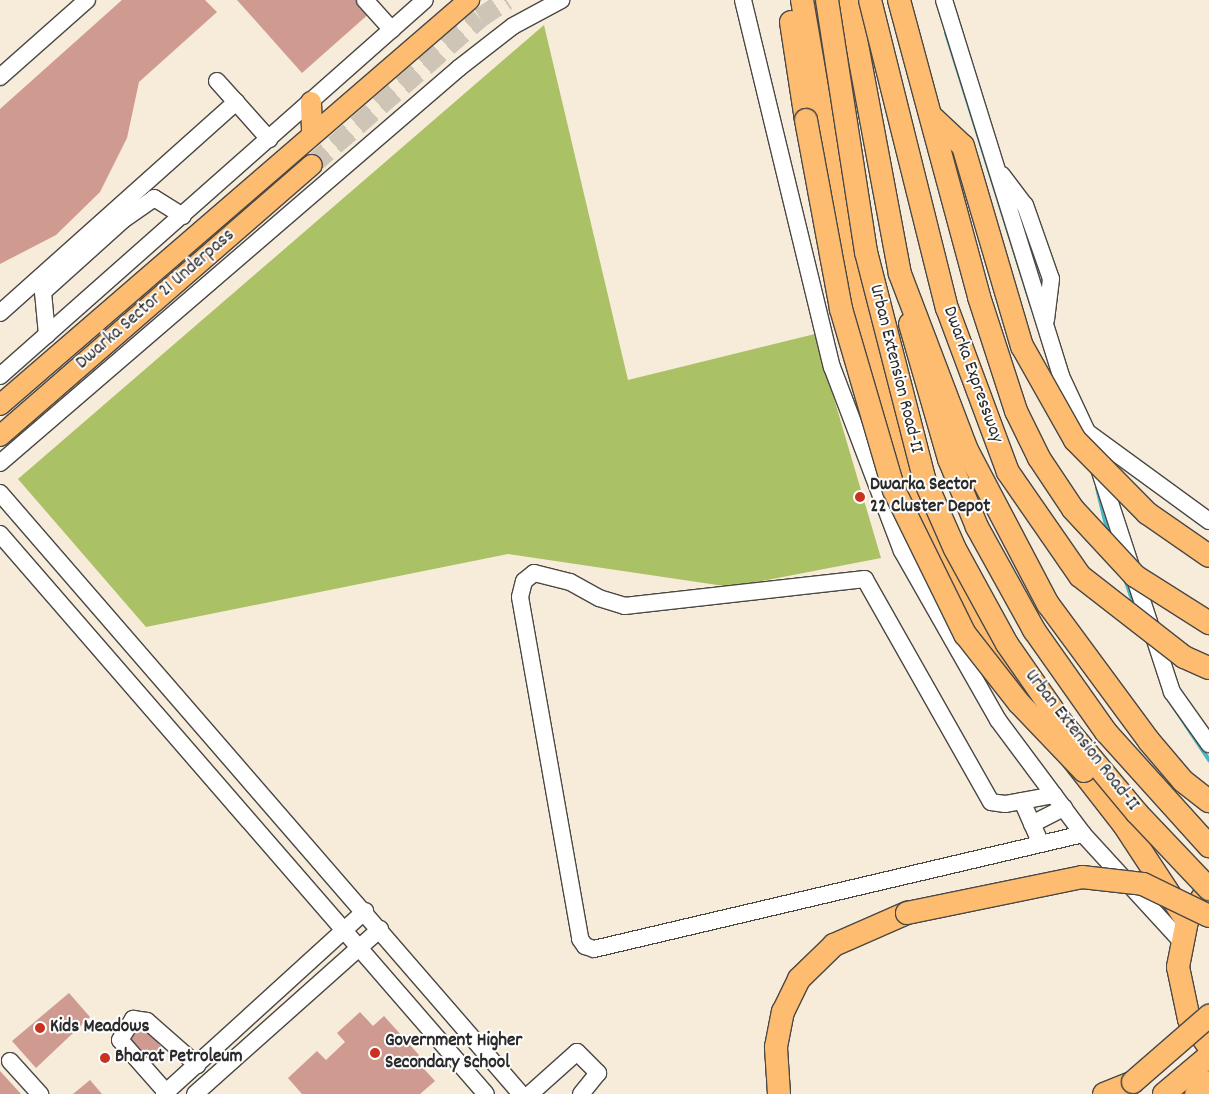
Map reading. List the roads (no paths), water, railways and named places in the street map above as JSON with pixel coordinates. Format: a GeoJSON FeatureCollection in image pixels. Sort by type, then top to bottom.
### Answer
{"type":"FeatureCollection","features":[{"type":"Feature","properties":{"kind":"highway"},"geometry":{"type":"LineString","coordinates":[[787,0],[806,120],[851,353],[894,490],[930,570],[966,634],[1019,703],[1110,798],[1137,813]]}},
{"type":"Feature","properties":{"kind":"highway"},"geometry":{"type":"LineString","coordinates":[[802,0],[846,256],[882,405],[917,507],[979,626],[1025,698],[1124,825],[1184,931]]}},
{"type":"Feature","properties":{"kind":"highway","name":"Urban Extension Road-II"},"geometry":{"type":"LineString","coordinates":[[827,0],[866,252],[924,480],[955,549],[1007,644],[1062,723],[1137,813],[1209,888]]}},
{"type":"Feature","properties":{"kind":"highway"},"geometry":{"type":"LineString","coordinates":[[843,0],[856,39],[900,274],[967,450],[1048,604],[1149,741],[1183,781],[1209,801]]}},
{"type":"Feature","properties":{"kind":"highway"},"geometry":{"type":"LineString","coordinates":[[856,39],[864,0]]}},
{"type":"Feature","properties":{"kind":"highway","name":"Dwarka Expressway"},"geometry":{"type":"LineString","coordinates":[[870,0],[947,308],[1008,472],[1080,576],[1184,657],[1209,668]]}},
{"type":"Feature","properties":{"kind":"highway","name":"Dwarka Expressway"},"geometry":{"type":"LineString","coordinates":[[899,0],[979,297],[1016,411],[1039,458],[1073,509],[1135,576],[1209,623]]}},
{"type":"Feature","properties":{"kind":"highway"},"geometry":{"type":"LineString","coordinates":[[932,118],[963,146],[1022,346],[1075,440],[1147,513],[1209,556]]}},
{"type":"Feature","properties":{"kind":"highway","name":"Urban Extension Road-II"},"geometry":{"type":"LineString","coordinates":[[900,274],[919,366],[977,527],[1034,630],[1106,732],[1209,846]]}},
{"type":"Feature","properties":{"kind":"highway"},"geometry":{"type":"LineString","coordinates":[[779,1094],[776,1047],[783,1012],[800,979],[834,944],[871,925],[996,892],[1082,877],[1143,884],[1209,916]]}},
{"type":"Feature","properties":{"kind":"highway"},"geometry":{"type":"LineString","coordinates":[[1209,888],[1184,931],[1180,994],[1199,1017],[1209,1047]]}},
{"type":"Feature","properties":{"kind":"highway"},"geometry":{"type":"LineString","coordinates":[[1103,1094],[1126,1088],[1199,1017]]}},
{"type":"Feature","properties":{"kind":"highway"},"geometry":{"type":"LineString","coordinates":[[1164,1094],[1209,1056]]}},
{"type":"Feature","properties":{"kind":"main road"},"geometry":{"type":"LineString","coordinates":[[0,405],[469,0]]}},
{"type":"Feature","properties":{"kind":"main road"},"geometry":{"type":"LineString","coordinates":[[311,102],[312,134]]}},
{"type":"Feature","properties":{"kind":"main road","name":"Dwarka Sector 21 Underpass"},"geometry":{"type":"LineString","coordinates":[[0,436],[312,165]]}},
{"type":"Feature","properties":{"kind":"main road"},"geometry":{"type":"LineString","coordinates":[[1103,1094],[1199,1017]]}},
{"type":"Feature","properties":{"kind":"main road"},"geometry":{"type":"LineString","coordinates":[[1195,1094],[1209,1081]]}},
{"type":"Feature","properties":{"kind":"street"},"geometry":{"type":"LineString","coordinates":[[0,77],[87,0]]}},
{"type":"Feature","properties":{"kind":"street"},"geometry":{"type":"LineString","coordinates":[[365,0],[392,30]]}},
{"type":"Feature","properties":{"kind":"street"},"geometry":{"type":"LineString","coordinates":[[0,376],[425,0]]}},
{"type":"Feature","properties":{"kind":"street"},"geometry":{"type":"LineString","coordinates":[[0,464],[459,68],[512,26],[562,0]]}},
{"type":"Feature","properties":{"kind":"street"},"geometry":{"type":"LineString","coordinates":[[743,0],[832,367],[864,463],[902,551],[998,720],[1083,834],[1184,931]]}},
{"type":"Feature","properties":{"kind":"street"},"geometry":{"type":"LineString","coordinates":[[944,0],[1061,376],[1087,432],[1172,692],[1209,744]]}},
{"type":"Feature","properties":{"kind":"street"},"geometry":{"type":"LineString","coordinates":[[217,81],[269,139]]}},
{"type":"Feature","properties":{"kind":"street"},"geometry":{"type":"LineString","coordinates":[[0,313],[236,102]]}},
{"type":"Feature","properties":{"kind":"street"},"geometry":{"type":"LineString","coordinates":[[47,334],[43,292],[123,220],[154,198],[183,216]]}},
{"type":"Feature","properties":{"kind":"street"},"geometry":{"type":"LineString","coordinates":[[1087,432],[1209,521]]}},
{"type":"Feature","properties":{"kind":"street"},"geometry":{"type":"LineString","coordinates":[[0,493],[365,911],[521,1094]]}},
{"type":"Feature","properties":{"kind":"street"},"geometry":{"type":"LineString","coordinates":[[0,534],[486,1094]]}},
{"type":"Feature","properties":{"kind":"street"},"geometry":{"type":"LineString","coordinates":[[1054,794],[999,805],[988,799],[865,579],[625,606],[599,598],[570,582],[534,573],[524,581],[520,597],[580,939],[585,946],[594,949],[1083,834]]}},
{"type":"Feature","properties":{"kind":"street"},"geometry":{"type":"LineString","coordinates":[[1022,801],[1041,844]]}},
{"type":"Feature","properties":{"kind":"street"},"geometry":{"type":"LineString","coordinates":[[1032,824],[1064,808]]}},
{"type":"Feature","properties":{"kind":"street"},"geometry":{"type":"LineString","coordinates":[[198,1064],[147,1021],[133,1019],[120,1040],[165,1093],[198,1064],[365,911]]}},
{"type":"Feature","properties":{"kind":"street"},"geometry":{"type":"LineString","coordinates":[[195,1094],[380,929]]}},
{"type":"Feature","properties":{"kind":"street"},"geometry":{"type":"LineString","coordinates":[[530,1094],[578,1052],[598,1073],[581,1094]]}},
{"type":"Feature","properties":{"kind":"street"},"geometry":{"type":"LineString","coordinates":[[10,1061],[40,1094]]}},
{"type":"Feature","properties":{"kind":"waterway"},"geometry":{"type":"LineString","coordinates":[[946,33],[1032,308]]}},
{"type":"Feature","properties":{"kind":"waterway"},"geometry":{"type":"LineString","coordinates":[[1097,488],[1108,533]]}},
{"type":"Feature","properties":{"kind":"waterway"},"geometry":{"type":"LineString","coordinates":[[1125,579],[1135,608]]}},
{"type":"Feature","properties":{"kind":"waterway"},"geometry":{"type":"LineString","coordinates":[[1171,703],[1209,760]]}},
{"type":"Feature","properties":{"kind":"tunnel"},"geometry":{"type":"LineString","coordinates":[[312,165],[480,18],[507,0]]}},
{"type":"Feature","properties":{"kind":"place","name":"Dwarka Sector 22 Cluster Depot"},"geometry":{"type":"Point","coordinates":[860,497]}},
{"type":"Feature","properties":{"kind":"place","name":"Kids Meadows"},"geometry":{"type":"Point","coordinates":[40,1028]}},
{"type":"Feature","properties":{"kind":"place","name":"Government Higher Secondary School"},"geometry":{"type":"Point","coordinates":[375,1053]}},
{"type":"Feature","properties":{"kind":"place","name":"Bharat Petroleum"},"geometry":{"type":"Point","coordinates":[105,1058]}}]}
